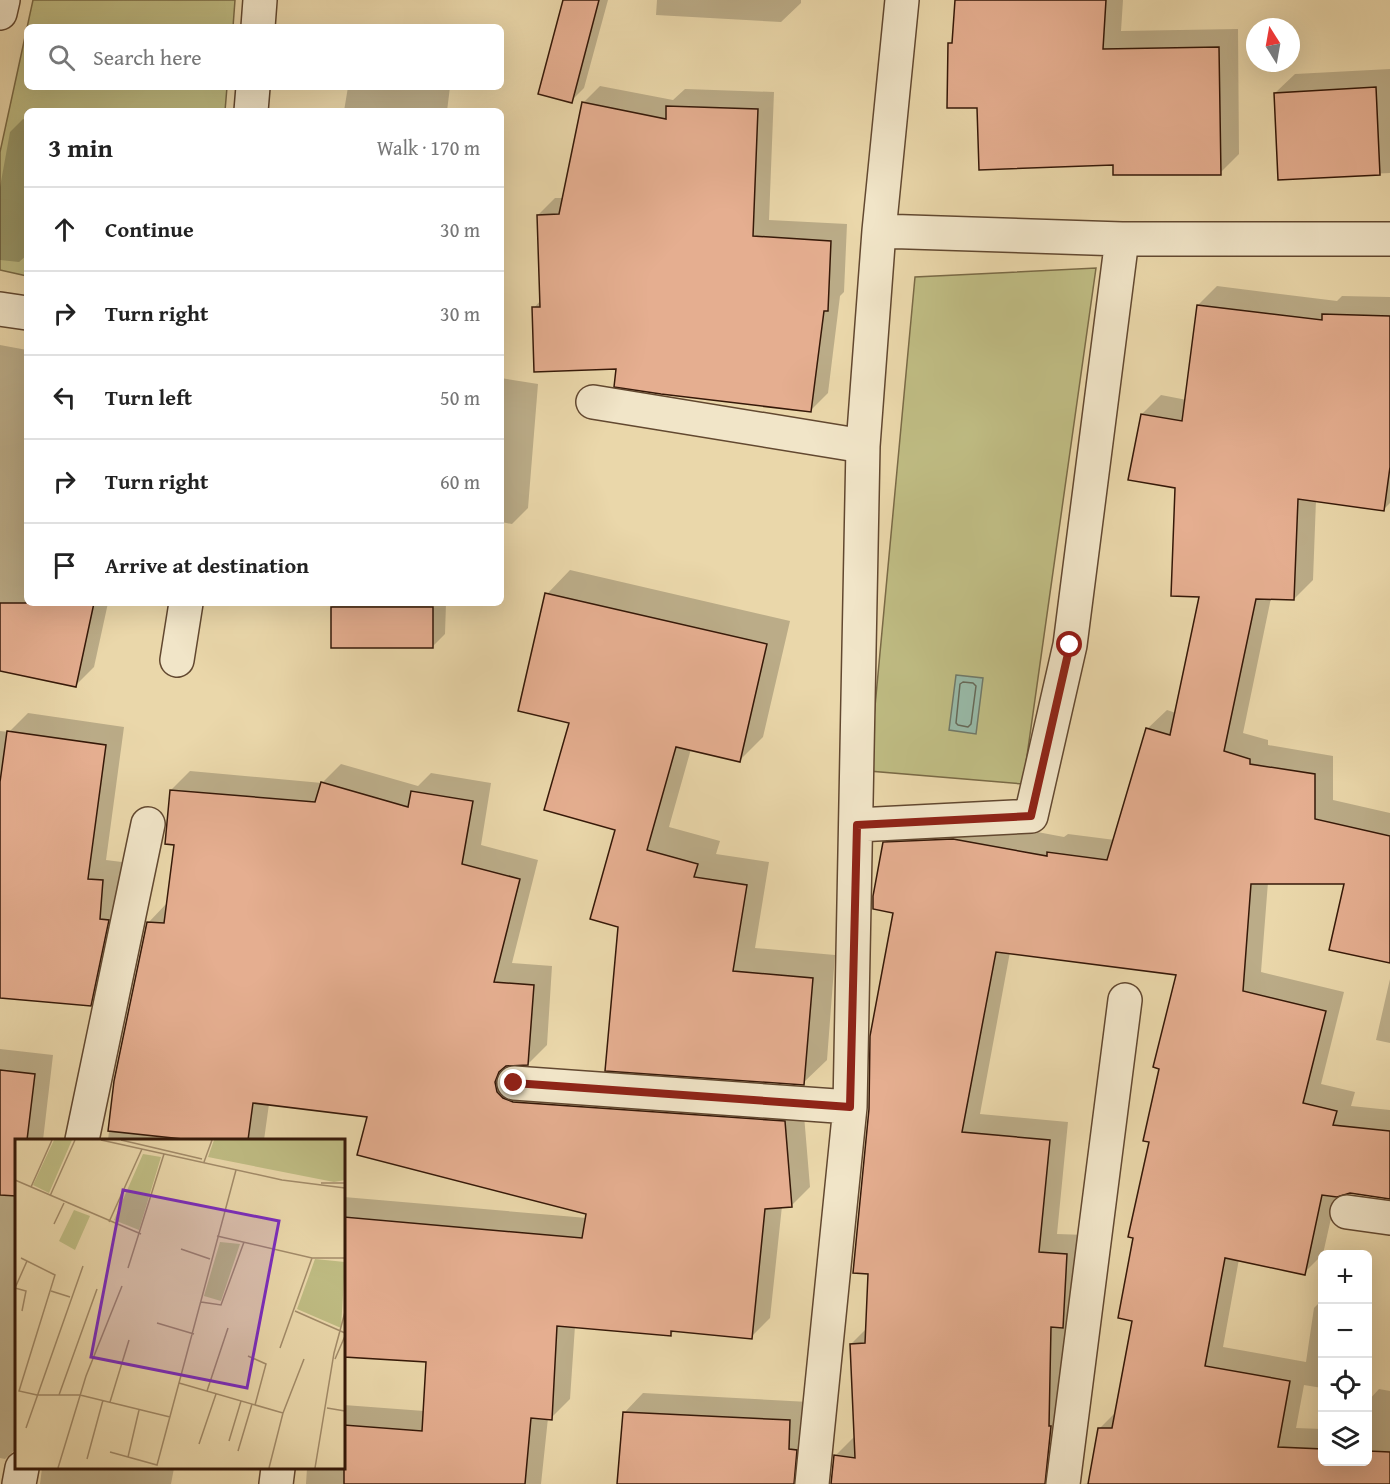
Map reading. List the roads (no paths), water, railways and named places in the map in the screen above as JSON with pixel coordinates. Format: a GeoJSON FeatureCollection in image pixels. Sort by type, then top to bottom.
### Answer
{"type":"FeatureCollection","features":[{"type":"Feature","properties":{"kind":"street"},"geometry":{"type":"LineString","coordinates":[[0,13],[3,0]]}},
{"type":"Feature","properties":{"kind":"street"},"geometry":{"type":"LineString","coordinates":[[258,24],[260,0]]}},
{"type":"Feature","properties":{"kind":"street"},"geometry":{"type":"LineString","coordinates":[[812,1484],[850,1107],[863,446],[879,231],[902,0]]}},
{"type":"Feature","properties":{"kind":"street"},"geometry":{"type":"LineString","coordinates":[[251,108],[253,90]]}},
{"type":"Feature","properties":{"kind":"street"},"geometry":{"type":"LineString","coordinates":[[879,231],[1122,239],[1390,240]]}},
{"type":"Feature","properties":{"kind":"street"},"geometry":{"type":"LineString","coordinates":[[857,825],[1031,816],[1070,645],[1122,239]]}},
{"type":"Feature","properties":{"kind":"street"},"geometry":{"type":"LineString","coordinates":[[0,309],[24,313]]}},
{"type":"Feature","properties":{"kind":"street"},"geometry":{"type":"LineString","coordinates":[[593,402],[863,446]]}},
{"type":"Feature","properties":{"kind":"street"},"geometry":{"type":"LineString","coordinates":[[177,660],[186,606]]}},
{"type":"Feature","properties":{"kind":"street"},"geometry":{"type":"LineString","coordinates":[[82,1139],[148,824]]}},
{"type":"Feature","properties":{"kind":"street"},"geometry":{"type":"LineString","coordinates":[[1063,1484],[1125,1000]]}},
{"type":"Feature","properties":{"kind":"street"},"geometry":{"type":"LineString","coordinates":[[514,1083],[850,1107]]}},
{"type":"Feature","properties":{"kind":"street"},"geometry":{"type":"LineString","coordinates":[[1347,1212],[1390,1218]]}},
{"type":"Feature","properties":{"kind":"street"},"geometry":{"type":"LineString","coordinates":[[19,1484],[22,1469]]}},
{"type":"Feature","properties":{"kind":"street"},"geometry":{"type":"LineString","coordinates":[[276,1484],[278,1469]]}},
{"type":"Feature","properties":{"kind":"water"},"geometry":{"type":"Polygon","coordinates":[[[956,675],[983,678],[976,734],[949,730],[956,675]]]}}]}
